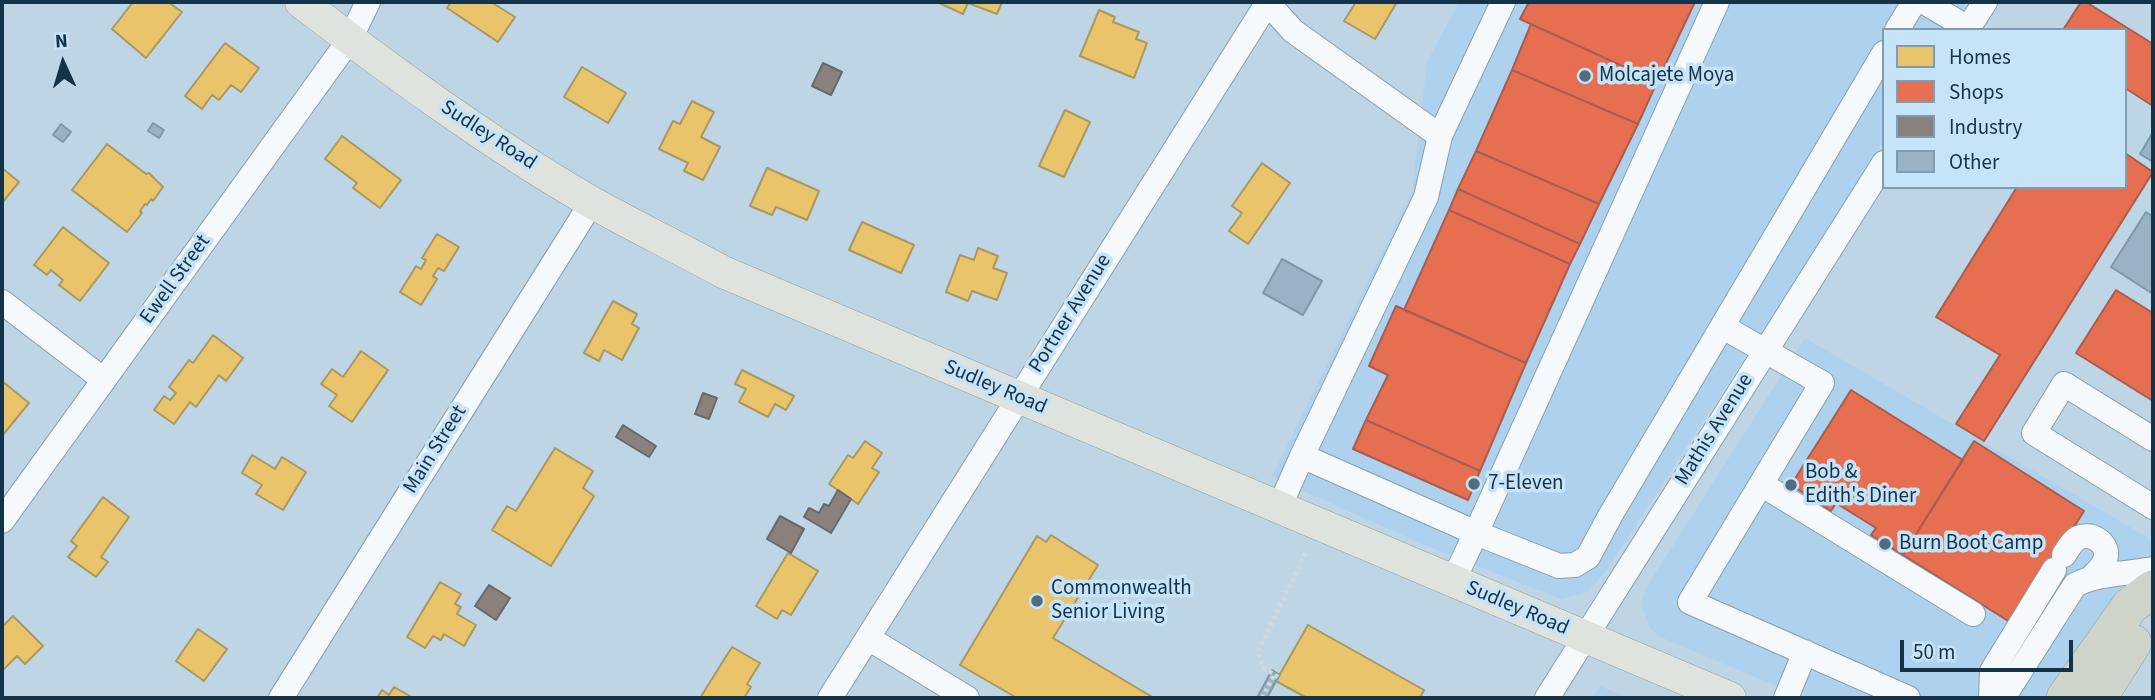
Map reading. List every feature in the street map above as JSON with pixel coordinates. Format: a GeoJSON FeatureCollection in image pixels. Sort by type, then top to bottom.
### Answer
{"type":"FeatureCollection","features":[{"type":"Feature","properties":{"kind":"highway"},"geometry":{"type":"LineString","coordinates":[[2066,698],[2130,606],[2153,589]]}},
{"type":"Feature","properties":{"kind":"highway"},"geometry":{"type":"LineString","coordinates":[[2098,698],[2153,610]]}},
{"type":"Feature","properties":{"kind":"highway"},"geometry":{"type":"LineString","coordinates":[[2114,698],[2125,655]]}},
{"type":"Feature","properties":{"kind":"main road","name":"Sudley Road"},"geometry":{"type":"LineString","coordinates":[[301,2],[496,143],[592,202],[723,272],[1730,698]]}},
{"type":"Feature","properties":{"kind":"street","name":"Ewell Street"},"geometry":{"type":"LineString","coordinates":[[2,521],[350,39],[368,2]]}},
{"type":"Feature","properties":{"kind":"street"},"geometry":{"type":"LineString","coordinates":[[1267,2],[1293,32],[1440,136]]}},
{"type":"Feature","properties":{"kind":"street","name":"Portner Avenue"},"geometry":{"type":"LineString","coordinates":[[830,698],[1267,2]]}},
{"type":"Feature","properties":{"kind":"street"},"geometry":{"type":"LineString","coordinates":[[1279,508],[1426,197],[1440,136],[1503,2]]}},
{"type":"Feature","properties":{"kind":"street"},"geometry":{"type":"LineString","coordinates":[[1452,581],[1717,2]]}},
{"type":"Feature","properties":{"kind":"street"},"geometry":{"type":"LineString","coordinates":[[1898,28],[1914,2]]}},
{"type":"Feature","properties":{"kind":"street"},"geometry":{"type":"LineString","coordinates":[[1924,2],[1966,28]]}},
{"type":"Feature","properties":{"kind":"street"},"geometry":{"type":"LineString","coordinates":[[1969,28],[1985,2]]}},
{"type":"Feature","properties":{"kind":"street"},"geometry":{"type":"LineString","coordinates":[[1302,456],[1476,533],[1559,566],[1575,565],[1588,557],[1882,56]]}},
{"type":"Feature","properties":{"kind":"street","name":"Mathis Avenue"},"geometry":{"type":"LineString","coordinates":[[1547,698],[1882,166]]}},
{"type":"Feature","properties":{"kind":"street","name":"Main Street"},"geometry":{"type":"LineString","coordinates":[[281,698],[592,202]]}},
{"type":"Feature","properties":{"kind":"street"},"geometry":{"type":"LineString","coordinates":[[2,302],[104,380]]}},
{"type":"Feature","properties":{"kind":"street"},"geometry":{"type":"LineString","coordinates":[[1723,327],[1822,383],[1690,602],[1908,698]]}},
{"type":"Feature","properties":{"kind":"street"},"geometry":{"type":"LineString","coordinates":[[2153,439],[2064,384],[2034,433],[2153,507]]}},
{"type":"Feature","properties":{"kind":"street"},"geometry":{"type":"LineString","coordinates":[[1761,484],[1973,614]]}},
{"type":"Feature","properties":{"kind":"street"},"geometry":{"type":"LineString","coordinates":[[1991,698],[1992,671],[2070,544],[2080,537],[2092,537],[2100,541],[2106,552],[2106,558],[2099,570],[2090,579]]}},
{"type":"Feature","properties":{"kind":"street"},"geometry":{"type":"LineString","coordinates":[[2003,698],[2075,585],[2090,579],[2153,569]]}},
{"type":"Feature","properties":{"kind":"street"},"geometry":{"type":"LineString","coordinates":[[868,638],[967,698]]}},
{"type":"Feature","properties":{"kind":"street"},"geometry":{"type":"LineString","coordinates":[[1786,698],[1805,652]]}},
{"type":"Feature","properties":{"kind":"path"},"geometry":{"type":"LineString","coordinates":[[1262,698],[1276,676],[1262,666],[1258,652],[1306,552]]}},
{"type":"Feature","properties":{"kind":"shaded area"},"geometry":{"type":"Polygon","coordinates":[[[1459,2],[1968,2],[1952,28],[1882,28],[1882,142],[1606,571],[1588,592],[1561,599],[1422,544],[1272,477],[1412,191],[1427,62],[1459,2]]]}},
{"type":"Feature","properties":{"kind":"shaded area"},"geometry":{"type":"Polygon","coordinates":[[[1805,338],[2147,537],[2153,546],[2153,559],[2055,698],[1804,698],[1658,636],[1650,628],[1642,607],[1648,585],[1805,338]]]}},
{"type":"Feature","properties":{"kind":"shaded area"},"geometry":{"type":"Polygon","coordinates":[[[1600,686],[1628,698],[1591,698],[1600,686]]]}},
{"type":"Feature","properties":{"kind":"building: Homes"},"geometry":{"type":"Polygon","coordinates":[[[133,2],[168,2],[182,12],[146,58],[112,29],[133,2]]]}},
{"type":"Feature","properties":{"kind":"building: Homes"},"geometry":{"type":"Polygon","coordinates":[[[451,2],[491,2],[515,17],[498,42],[447,8],[451,2]]]}},
{"type":"Feature","properties":{"kind":"building: Homes"},"geometry":{"type":"Polygon","coordinates":[[[937,2],[1002,2],[997,14],[968,3],[963,14],[937,2]]]}},
{"type":"Feature","properties":{"kind":"building: Homes"},"geometry":{"type":"Polygon","coordinates":[[[1356,2],[1397,2],[1375,39],[1344,21],[1356,2]]]}},
{"type":"Feature","properties":{"kind":"building: Homes"},"geometry":{"type":"Polygon","coordinates":[[[1099,10],[1115,17],[1113,22],[1139,32],[1136,39],[1147,43],[1134,78],[1080,56],[1099,10]]]}},
{"type":"Feature","properties":{"kind":"building: Homes"},"geometry":{"type":"Polygon","coordinates":[[[225,43],[259,68],[241,92],[231,85],[219,100],[212,95],[202,109],[185,96],[225,43]]]}},
{"type":"Feature","properties":{"kind":"building: Homes"},"geometry":{"type":"Polygon","coordinates":[[[582,67],[626,93],[608,123],[564,97],[582,67]]]}},
{"type":"Feature","properties":{"kind":"building: Homes"},"geometry":{"type":"Polygon","coordinates":[[[692,101],[714,112],[701,137],[720,147],[703,180],[684,171],[688,163],[659,149],[673,121],[680,124],[692,101]]]}},
{"type":"Feature","properties":{"kind":"building: Homes"},"geometry":{"type":"Polygon","coordinates":[[[1065,110],[1090,122],[1064,177],[1039,166],[1065,110]]]}},
{"type":"Feature","properties":{"kind":"building: Homes"},"geometry":{"type":"Polygon","coordinates":[[[342,136],[401,180],[380,208],[353,188],[357,183],[325,159],[342,136]]]}},
{"type":"Feature","properties":{"kind":"building: Homes"},"geometry":{"type":"Polygon","coordinates":[[[107,144],[146,174],[149,173],[163,187],[153,201],[151,199],[145,204],[140,211],[142,213],[127,232],[72,190],[107,144]]]}},
{"type":"Feature","properties":{"kind":"building: Homes"},"geometry":{"type":"Polygon","coordinates":[[[1262,163],[1290,183],[1248,244],[1229,231],[1242,213],[1232,206],[1262,163]]]}},
{"type":"Feature","properties":{"kind":"building: Homes"},"geometry":{"type":"Polygon","coordinates":[[[2,168],[19,182],[2,203],[2,168]]]}},
{"type":"Feature","properties":{"kind":"building: Homes"},"geometry":{"type":"Polygon","coordinates":[[[767,168],[819,191],[807,220],[776,207],[772,215],[750,206],[767,168]]]}},
{"type":"Feature","properties":{"kind":"building: Homes"},"geometry":{"type":"Polygon","coordinates":[[[862,222],[914,245],[901,273],[849,250],[862,222]]]}},
{"type":"Feature","properties":{"kind":"building: Homes"},"geometry":{"type":"Polygon","coordinates":[[[63,227],[109,263],[80,301],[59,285],[63,280],[51,270],[47,275],[34,265],[63,227]]]}},
{"type":"Feature","properties":{"kind":"building: Homes"},"geometry":{"type":"Polygon","coordinates":[[[437,234],[459,247],[444,271],[438,268],[433,276],[437,279],[421,305],[400,292],[416,266],[421,269],[426,260],[422,258],[437,234]]]}},
{"type":"Feature","properties":{"kind":"building: Homes"},"geometry":{"type":"Polygon","coordinates":[[[978,248],[998,256],[993,268],[1007,273],[997,300],[972,291],[968,301],[946,292],[960,255],[974,260],[978,248]]]}},
{"type":"Feature","properties":{"kind":"building: Homes"},"geometry":{"type":"Polygon","coordinates":[[[613,301],[637,314],[632,324],[639,328],[622,360],[604,350],[599,361],[584,353],[613,301]]]}},
{"type":"Feature","properties":{"kind":"building: Homes"},"geometry":{"type":"Polygon","coordinates":[[[213,335],[243,358],[226,381],[219,375],[196,407],[190,402],[174,424],[154,410],[164,396],[170,400],[176,393],[169,387],[189,360],[193,363],[213,335]]]}},
{"type":"Feature","properties":{"kind":"building: Homes"},"geometry":{"type":"Polygon","coordinates":[[[361,351],[388,370],[352,422],[329,406],[337,395],[321,384],[332,369],[343,377],[361,351]]]}},
{"type":"Feature","properties":{"kind":"building: Homes"},"geometry":{"type":"Polygon","coordinates":[[[742,370],[794,396],[786,410],[775,404],[768,417],[739,402],[746,389],[735,384],[742,370]]]}},
{"type":"Feature","properties":{"kind":"building: Homes"},"geometry":{"type":"Polygon","coordinates":[[[2,381],[29,403],[2,436],[2,381]]]}},
{"type":"Feature","properties":{"kind":"building: Homes"},"geometry":{"type":"Polygon","coordinates":[[[865,441],[882,453],[872,468],[879,472],[858,504],[829,484],[848,455],[853,458],[865,441]]]}},
{"type":"Feature","properties":{"kind":"building: Homes"},"geometry":{"type":"Polygon","coordinates":[[[555,448],[593,471],[583,488],[594,496],[551,566],[492,530],[507,506],[516,511],[555,448]]]}},
{"type":"Feature","properties":{"kind":"building: Homes"},"geometry":{"type":"Polygon","coordinates":[[[252,455],[275,469],[282,457],[306,472],[283,510],[256,494],[262,485],[242,473],[252,455]]]}},
{"type":"Feature","properties":{"kind":"building: Homes"},"geometry":{"type":"Polygon","coordinates":[[[103,497],[129,517],[101,557],[108,562],[96,577],[68,557],[77,546],[71,541],[103,497]]]}},
{"type":"Feature","properties":{"kind":"building: Homes","name":"Commonwealth Senior Living"},"geometry":{"type":"Polygon","coordinates":[[[1051,535],[1098,565],[1053,638],[1154,698],[1017,698],[960,665],[1037,536],[1046,542],[1051,535]]]}},
{"type":"Feature","properties":{"kind":"building: Homes"},"geometry":{"type":"Polygon","coordinates":[[[788,553],[818,571],[791,615],[782,610],[777,619],[756,606],[788,553]]]}},
{"type":"Feature","properties":{"kind":"building: Homes"},"geometry":{"type":"Polygon","coordinates":[[[440,582],[461,594],[455,604],[461,607],[457,614],[476,625],[464,646],[444,634],[441,640],[433,636],[425,648],[407,637],[440,582]]]}},
{"type":"Feature","properties":{"kind":"building: Homes"},"geometry":{"type":"Polygon","coordinates":[[[13,616],[43,646],[25,664],[17,656],[2,671],[2,627],[13,616]]]}},
{"type":"Feature","properties":{"kind":"building: Homes"},"geometry":{"type":"Polygon","coordinates":[[[1308,625],[1424,690],[1420,698],[1307,698],[1276,681],[1308,625]]]}},
{"type":"Feature","properties":{"kind":"building: Homes"},"geometry":{"type":"Polygon","coordinates":[[[198,629],[227,649],[204,681],[176,661],[198,629]]]}},
{"type":"Feature","properties":{"kind":"building: Homes"},"geometry":{"type":"Polygon","coordinates":[[[732,647],[760,663],[747,684],[751,687],[744,698],[700,698],[732,647]]]}},
{"type":"Feature","properties":{"kind":"building: Homes"},"geometry":{"type":"Polygon","coordinates":[[[394,687],[410,696],[409,698],[377,698],[382,690],[389,695],[394,687]]]}},
{"type":"Feature","properties":{"kind":"building: Shops"},"geometry":{"type":"Polygon","coordinates":[[[1529,2],[1695,2],[1657,82],[1520,19],[1529,2]]]}},
{"type":"Feature","properties":{"kind":"building: Shops"},"geometry":{"type":"Polygon","coordinates":[[[2081,2],[2086,2],[2153,44],[2153,106],[2127,89],[2127,28],[2064,28],[2081,2]]]}},
{"type":"Feature","properties":{"kind":"building: Shops","name":"Molcajete Moya"},"geometry":{"type":"Polygon","coordinates":[[[1531,24],[1657,82],[1638,124],[1512,70],[1531,24]]]}},
{"type":"Feature","properties":{"kind":"building: Shops"},"geometry":{"type":"Polygon","coordinates":[[[1512,70],[1638,124],[1599,204],[1476,151],[1512,70]]]}},
{"type":"Feature","properties":{"kind":"building: Shops"},"geometry":{"type":"Polygon","coordinates":[[[1476,151],[1599,204],[1580,244],[1458,189],[1476,151]]]}},
{"type":"Feature","properties":{"kind":"building: Shops"},"geometry":{"type":"Polygon","coordinates":[[[2127,154],[2153,172],[1984,441],[1956,424],[2000,355],[1936,317],[2016,189],[2127,189],[2127,154]]]}},
{"type":"Feature","properties":{"kind":"building: Shops"},"geometry":{"type":"Polygon","coordinates":[[[1458,189],[1580,244],[1570,264],[1449,210],[1458,189]]]}},
{"type":"Feature","properties":{"kind":"building: Shops"},"geometry":{"type":"Polygon","coordinates":[[[1449,210],[1570,264],[1526,363],[1404,310],[1449,210]]]}},
{"type":"Feature","properties":{"kind":"building: Shops"},"geometry":{"type":"Polygon","coordinates":[[[2116,290],[2153,313],[2153,401],[2076,353],[2116,290]]]}},
{"type":"Feature","properties":{"kind":"building: Shops"},"geometry":{"type":"Polygon","coordinates":[[[1396,306],[1526,363],[1480,471],[1366,420],[1388,375],[1369,366],[1396,306]]]}},
{"type":"Feature","properties":{"kind":"building: Shops"},"geometry":{"type":"Polygon","coordinates":[[[1851,390],[1963,460],[1903,555],[1871,535],[1876,528],[1836,503],[1831,511],[1791,485],[1851,390]]]}},
{"type":"Feature","properties":{"kind":"building: Shops"},"geometry":{"type":"Polygon","coordinates":[[[1366,420],[1480,471],[1468,500],[1353,449],[1366,420]]]}},
{"type":"Feature","properties":{"kind":"building: Shops"},"geometry":{"type":"Polygon","coordinates":[[[1974,441],[2084,511],[2013,624],[1903,555],[1974,441]]]}},
{"type":"Feature","properties":{"kind":"building: Industry"},"geometry":{"type":"Polygon","coordinates":[[[823,63],[842,72],[831,95],[812,86],[823,63]]]}},
{"type":"Feature","properties":{"kind":"building: Industry"},"geometry":{"type":"Polygon","coordinates":[[[703,393],[717,398],[709,419],[695,414],[703,393]]]}},
{"type":"Feature","properties":{"kind":"building: Industry"},"geometry":{"type":"Polygon","coordinates":[[[623,425],[656,446],[649,457],[616,437],[623,425]]]}},
{"type":"Feature","properties":{"kind":"building: Industry"},"geometry":{"type":"Polygon","coordinates":[[[838,490],[851,499],[831,533],[804,517],[809,508],[819,513],[824,504],[829,506],[838,490]]]}},
{"type":"Feature","properties":{"kind":"building: Industry"},"geometry":{"type":"Polygon","coordinates":[[[780,516],[804,529],[791,553],[767,539],[780,516]]]}},
{"type":"Feature","properties":{"kind":"building: Industry"},"geometry":{"type":"Polygon","coordinates":[[[489,585],[510,598],[496,620],[475,606],[489,585]]]}},
{"type":"Feature","properties":{"kind":"building: Other"},"geometry":{"type":"Polygon","coordinates":[[[153,123],[164,130],[159,138],[148,131],[153,123]]]}},
{"type":"Feature","properties":{"kind":"building: Other"},"geometry":{"type":"Polygon","coordinates":[[[61,124],[71,132],[63,142],[53,135],[61,124]]]}},
{"type":"Feature","properties":{"kind":"building: Other"},"geometry":{"type":"Polygon","coordinates":[[[2153,132],[2153,162],[2140,154],[2153,132]]]}},
{"type":"Feature","properties":{"kind":"building: Other"},"geometry":{"type":"Polygon","coordinates":[[[2146,212],[2153,217],[2153,294],[2111,267],[2146,212]]]}},
{"type":"Feature","properties":{"kind":"building: Other"},"geometry":{"type":"Polygon","coordinates":[[[1282,259],[1322,281],[1303,315],[1263,293],[1282,259]]]}},
{"type":"Feature","properties":{"kind":"building: Other"},"geometry":{"type":"Polygon","coordinates":[[[1272,670],[1280,675],[1267,698],[1257,698],[1272,670]]]}},
{"type":"Feature","properties":{"kind":"place","name":"Molcajete Moya"},"geometry":{"type":"Point","coordinates":[1585,76]}},
{"type":"Feature","properties":{"kind":"place","name":"7-Eleven"},"geometry":{"type":"Point","coordinates":[1474,484]}},
{"type":"Feature","properties":{"kind":"place","name":"Bob & Edith's Diner"},"geometry":{"type":"Point","coordinates":[1791,485]}},
{"type":"Feature","properties":{"kind":"place","name":"Burn Boot Camp"},"geometry":{"type":"Point","coordinates":[1885,544]}},
{"type":"Feature","properties":{"kind":"place","name":"Commonwealth Senior Living"},"geometry":{"type":"Point","coordinates":[1037,601]}}]}
